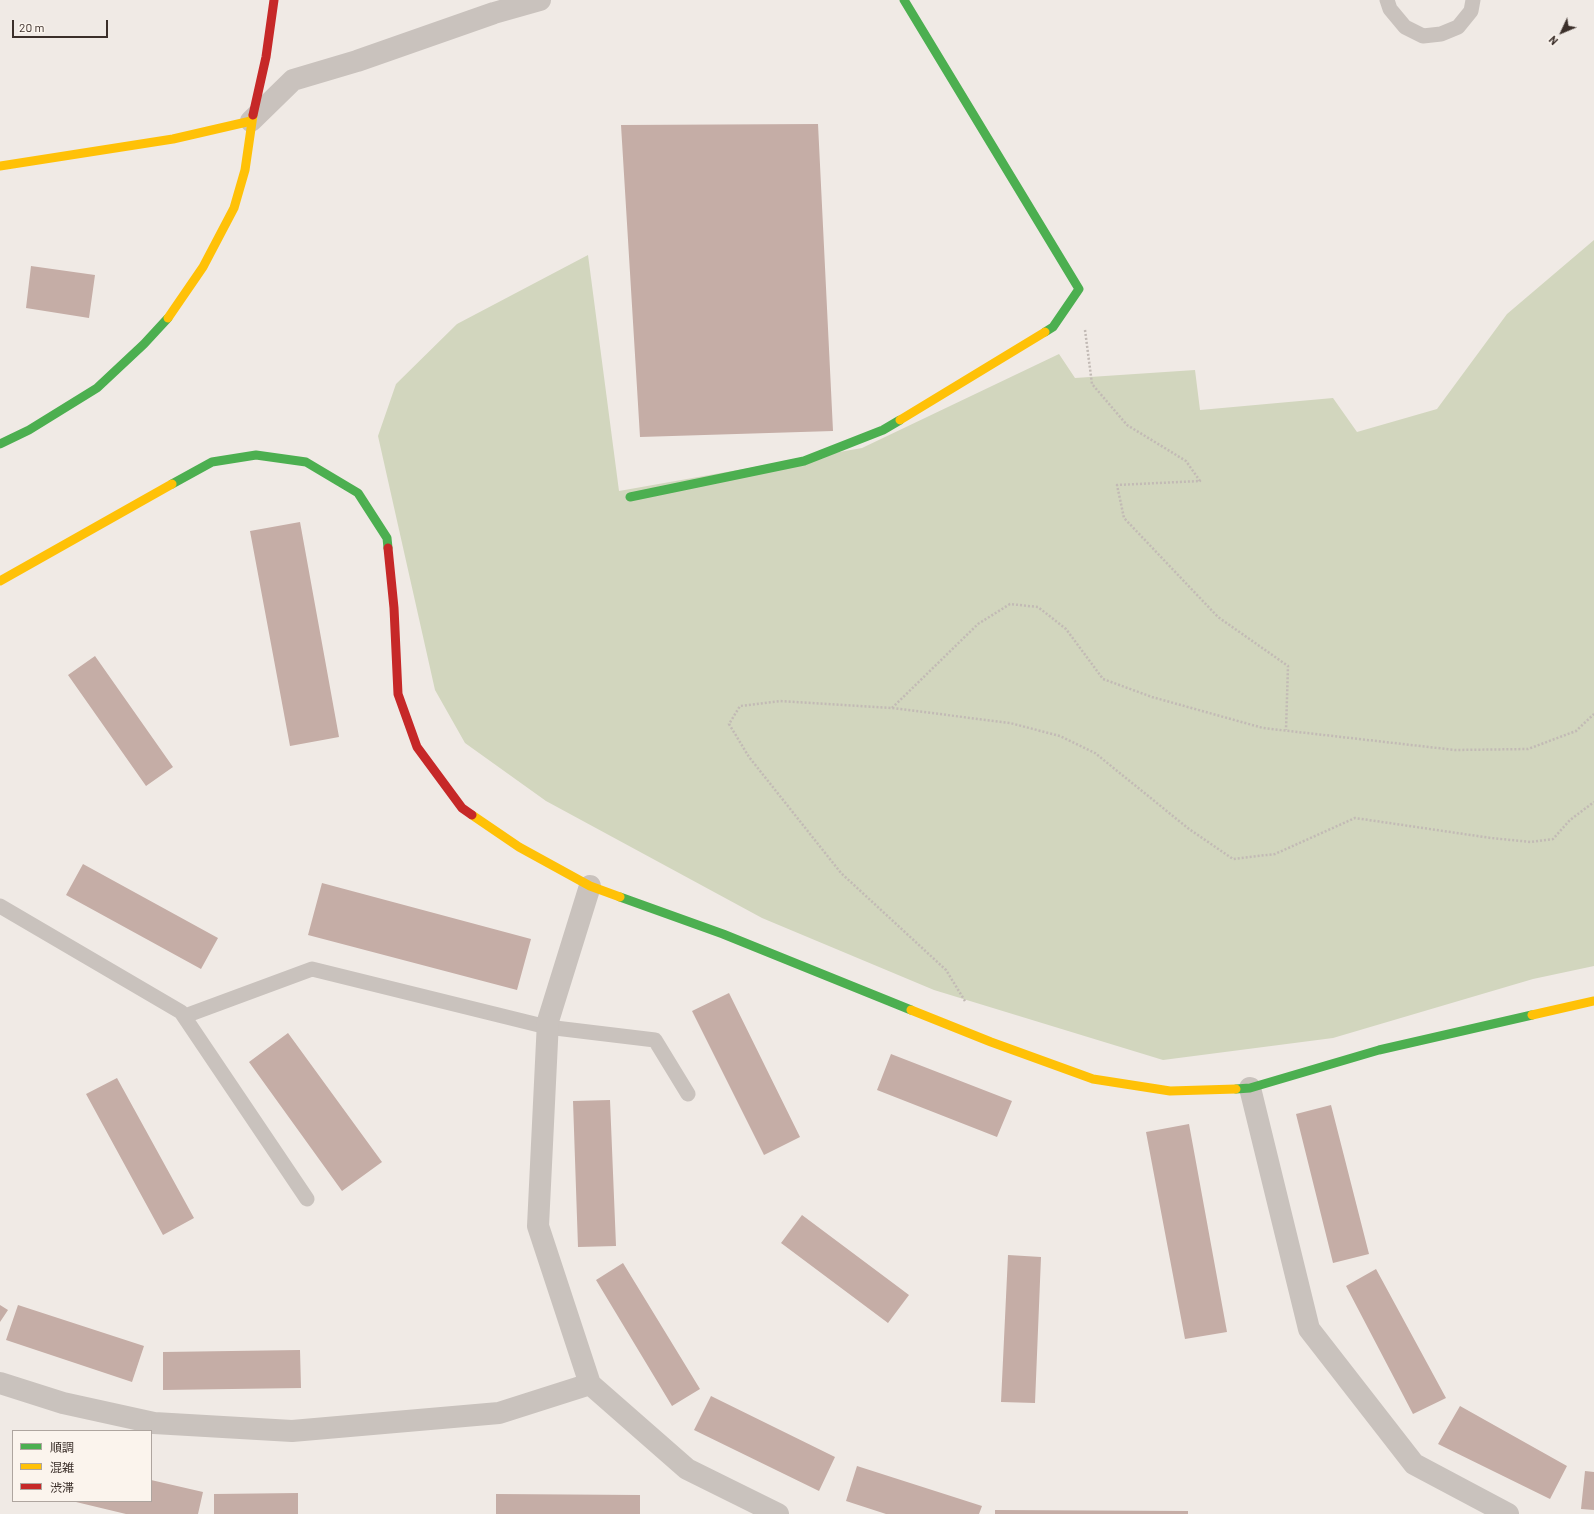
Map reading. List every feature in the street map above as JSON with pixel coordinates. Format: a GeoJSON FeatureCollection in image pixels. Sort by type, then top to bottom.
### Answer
{"type":"FeatureCollection","features":[{"type":"Feature","properties":{"kind":"street"},"geometry":{"type":"LineString","coordinates":[[0,444],[29,430],[97,388],[144,344],[171,315],[203,267],[234,208],[245,170],[252,121],[266,57],[274,0]]}},
{"type":"Feature","properties":{"kind":"street"},"geometry":{"type":"LineString","coordinates":[[0,166],[173,139],[252,121],[293,80],[357,61],[494,13],[540,0]]}},
{"type":"Feature","properties":{"kind":"street"},"geometry":{"type":"LineString","coordinates":[[630,497],[804,461],[883,430],[1053,327],[1079,288],[904,0]]}},
{"type":"Feature","properties":{"kind":"street"},"geometry":{"type":"LineString","coordinates":[[0,581],[122,511],[212,462],[256,455],[306,462],[358,493],[387,538],[394,608],[398,694],[417,747],[462,808],[519,847],[590,886],[723,934],[991,1042],[1092,1079],[1170,1091],[1250,1088],[1379,1050],[1594,1001]]}},
{"type":"Feature","properties":{"kind":"street"},"geometry":{"type":"LineString","coordinates":[[590,886],[547,1027],[538,1226],[590,1384],[687,1469],[778,1514]]}},
{"type":"Feature","properties":{"kind":"street"},"geometry":{"type":"LineString","coordinates":[[1250,1088],[1308,1329],[1414,1464],[1498,1512]]}},
{"type":"Feature","properties":{"kind":"street"},"geometry":{"type":"LineString","coordinates":[[0,1383],[63,1403],[154,1423],[292,1431],[499,1413],[590,1384]]}},
{"type":"Feature","properties":{"kind":"lane"},"geometry":{"type":"LineString","coordinates":[[1387,0],[1390,9],[1405,27],[1423,36],[1441,34],[1458,26],[1471,11],[1473,0]]}},
{"type":"Feature","properties":{"kind":"lane"},"geometry":{"type":"LineString","coordinates":[[0,906],[181,1012],[307,1199]]}},
{"type":"Feature","properties":{"kind":"lane"},"geometry":{"type":"LineString","coordinates":[[185,1016],[312,969],[547,1027],[655,1040],[688,1094]]}},
{"type":"Feature","properties":{"kind":"path"},"geometry":{"type":"LineString","coordinates":[[1079,288],[1092,384],[1127,425],[1186,461],[1200,481],[1117,485],[1124,518],[1218,617],[1288,666],[1286,730]]}},
{"type":"Feature","properties":{"kind":"path"},"geometry":{"type":"LineString","coordinates":[[892,708],[978,624],[1010,604],[1038,607],[1066,629],[1103,678],[1152,697],[1263,728],[1455,750],[1528,749],[1576,731],[1594,714]]}},
{"type":"Feature","properties":{"kind":"path"},"geometry":{"type":"LineString","coordinates":[[966,1003],[946,970],[841,873],[749,757],[729,724],[740,706],[780,701],[892,708],[1010,723],[1060,736],[1096,753],[1189,829],[1233,859],[1276,854],[1355,818],[1491,838],[1531,842],[1552,839],[1570,820],[1594,802]]}},
{"type":"Feature","properties":{"kind":"green space"},"geometry":{"type":"Polygon","coordinates":[[[1594,240],[1594,966],[1533,979],[1333,1038],[1163,1060],[934,990],[762,918],[546,801],[465,743],[435,690],[378,436],[396,384],[457,324],[588,255],[619,491],[862,448],[1059,354],[1075,378],[1195,370],[1200,410],[1333,398],[1357,432],[1437,409],[1507,314],[1594,240]]]}},
{"type":"Feature","properties":{"kind":"building"},"geometry":{"type":"Polygon","coordinates":[[[818,124],[833,431],[640,437],[621,125],[818,124]]]}},
{"type":"Feature","properties":{"kind":"building"},"geometry":{"type":"Polygon","coordinates":[[[31,266],[95,275],[89,318],[26,308],[31,266]]]}},
{"type":"Feature","properties":{"kind":"building"},"geometry":{"type":"Polygon","coordinates":[[[300,522],[339,737],[290,746],[250,531],[300,522]]]}},
{"type":"Feature","properties":{"kind":"building"},"geometry":{"type":"Polygon","coordinates":[[[95,656],[173,767],[146,786],[68,675],[95,656]]]}},
{"type":"Feature","properties":{"kind":"building"},"geometry":{"type":"Polygon","coordinates":[[[83,864],[218,938],[201,969],[66,895],[83,864]]]}},
{"type":"Feature","properties":{"kind":"building"},"geometry":{"type":"Polygon","coordinates":[[[322,883],[531,939],[517,990],[308,935],[322,883]]]}},
{"type":"Feature","properties":{"kind":"building"},"geometry":{"type":"Polygon","coordinates":[[[729,993],[800,1137],[764,1155],[692,1011],[729,993]]]}},
{"type":"Feature","properties":{"kind":"building"},"geometry":{"type":"Polygon","coordinates":[[[288,1033],[382,1162],[342,1191],[249,1062],[288,1033]]]}},
{"type":"Feature","properties":{"kind":"building"},"geometry":{"type":"Polygon","coordinates":[[[891,1054],[1012,1101],[997,1137],[877,1090],[891,1054]]]}},
{"type":"Feature","properties":{"kind":"building"},"geometry":{"type":"Polygon","coordinates":[[[117,1078],[194,1218],[163,1235],[86,1094],[117,1078]]]}},
{"type":"Feature","properties":{"kind":"building"},"geometry":{"type":"Polygon","coordinates":[[[610,1100],[616,1246],[578,1247],[573,1101],[610,1100]]]}},
{"type":"Feature","properties":{"kind":"building"},"geometry":{"type":"Polygon","coordinates":[[[1331,1105],[1369,1254],[1333,1263],[1296,1114],[1331,1105]]]}},
{"type":"Feature","properties":{"kind":"building"},"geometry":{"type":"Polygon","coordinates":[[[1189,1124],[1227,1332],[1185,1339],[1146,1132],[1189,1124]]]}},
{"type":"Feature","properties":{"kind":"building"},"geometry":{"type":"Polygon","coordinates":[[[802,1215],[909,1295],[888,1323],[781,1243],[802,1215]]]}},
{"type":"Feature","properties":{"kind":"building"},"geometry":{"type":"Polygon","coordinates":[[[1008,1255],[1041,1257],[1035,1403],[1001,1402],[1008,1255]]]}},
{"type":"Feature","properties":{"kind":"building"},"geometry":{"type":"Polygon","coordinates":[[[623,1263],[700,1389],[672,1406],[596,1280],[623,1263]]]}},
{"type":"Feature","properties":{"kind":"building"},"geometry":{"type":"Polygon","coordinates":[[[1376,1269],[1446,1398],[1413,1414],[1346,1286],[1376,1269]]]}},
{"type":"Feature","properties":{"kind":"building"},"geometry":{"type":"Polygon","coordinates":[[[0,1305],[8,1310],[0,1322],[0,1305]]]}},
{"type":"Feature","properties":{"kind":"building"},"geometry":{"type":"Polygon","coordinates":[[[18,1305],[144,1346],[132,1382],[6,1340],[18,1305]]]}},
{"type":"Feature","properties":{"kind":"building"},"geometry":{"type":"Polygon","coordinates":[[[300,1350],[301,1388],[163,1390],[163,1352],[300,1350]]]}},
{"type":"Feature","properties":{"kind":"building"},"geometry":{"type":"Polygon","coordinates":[[[711,1396],[835,1457],[819,1491],[694,1430],[711,1396]]]}},
{"type":"Feature","properties":{"kind":"building"},"geometry":{"type":"Polygon","coordinates":[[[1460,1406],[1567,1466],[1550,1499],[1438,1444],[1460,1406]]]}},
{"type":"Feature","properties":{"kind":"building"},"geometry":{"type":"Polygon","coordinates":[[[857,1466],[982,1506],[979,1514],[886,1514],[846,1501],[857,1466]]]}},
{"type":"Feature","properties":{"kind":"building"},"geometry":{"type":"Polygon","coordinates":[[[1585,1471],[1594,1472],[1594,1510],[1581,1509],[1585,1471]]]}},
{"type":"Feature","properties":{"kind":"building"},"geometry":{"type":"Polygon","coordinates":[[[152,1480],[203,1492],[198,1514],[126,1514],[76,1502],[152,1502],[152,1480]]]}},
{"type":"Feature","properties":{"kind":"building"},"geometry":{"type":"Polygon","coordinates":[[[298,1493],[298,1514],[214,1514],[214,1494],[298,1493]]]}},
{"type":"Feature","properties":{"kind":"building"},"geometry":{"type":"Polygon","coordinates":[[[496,1494],[640,1495],[640,1514],[496,1514],[496,1494]]]}},
{"type":"Feature","properties":{"kind":"building"},"geometry":{"type":"Polygon","coordinates":[[[995,1510],[1188,1511],[1188,1514],[995,1514],[995,1510]]]}},
{"type":"Feature","properties":{"kind":"traffic: fast"},"geometry":{"type":"LineString","coordinates":[[904,0],[1079,289],[1053,327],[1045,332]]}},
{"type":"Feature","properties":{"kind":"traffic: fast"},"geometry":{"type":"LineString","coordinates":[[0,444],[29,430],[97,388],[144,344],[168,318]]}},
{"type":"Feature","properties":{"kind":"traffic: fast"},"geometry":{"type":"LineString","coordinates":[[630,497],[804,461],[883,430],[900,420]]}},
{"type":"Feature","properties":{"kind":"traffic: fast"},"geometry":{"type":"LineString","coordinates":[[172,484],[212,462],[256,455],[306,462],[358,493],[387,538],[388,548]]}},
{"type":"Feature","properties":{"kind":"traffic: fast"},"geometry":{"type":"LineString","coordinates":[[620,897],[723,934],[911,1010]]}},
{"type":"Feature","properties":{"kind":"traffic: fast"},"geometry":{"type":"LineString","coordinates":[[1236,1089],[1250,1088],[1379,1050],[1532,1015]]}},
{"type":"Feature","properties":{"kind":"traffic: slow"},"geometry":{"type":"LineString","coordinates":[[168,318],[203,267],[234,208],[245,170],[253,115]]}},
{"type":"Feature","properties":{"kind":"traffic: slow"},"geometry":{"type":"LineString","coordinates":[[0,166],[173,139],[251,121]]}},
{"type":"Feature","properties":{"kind":"traffic: slow"},"geometry":{"type":"LineString","coordinates":[[900,420],[1045,332]]}},
{"type":"Feature","properties":{"kind":"traffic: slow"},"geometry":{"type":"LineString","coordinates":[[0,581],[172,484]]}},
{"type":"Feature","properties":{"kind":"traffic: slow"},"geometry":{"type":"LineString","coordinates":[[472,815],[519,847],[590,886],[620,897]]}},
{"type":"Feature","properties":{"kind":"traffic: slow"},"geometry":{"type":"LineString","coordinates":[[1532,1015],[1594,1001]]}},
{"type":"Feature","properties":{"kind":"traffic: slow"},"geometry":{"type":"LineString","coordinates":[[911,1010],[991,1042],[1093,1079],[1170,1091],[1236,1089]]}},
{"type":"Feature","properties":{"kind":"traffic: jam"},"geometry":{"type":"LineString","coordinates":[[253,115],[266,57],[274,0]]}},
{"type":"Feature","properties":{"kind":"traffic: jam"},"geometry":{"type":"LineString","coordinates":[[388,548],[394,608],[398,694],[417,747],[462,808],[472,815]]}}]}
